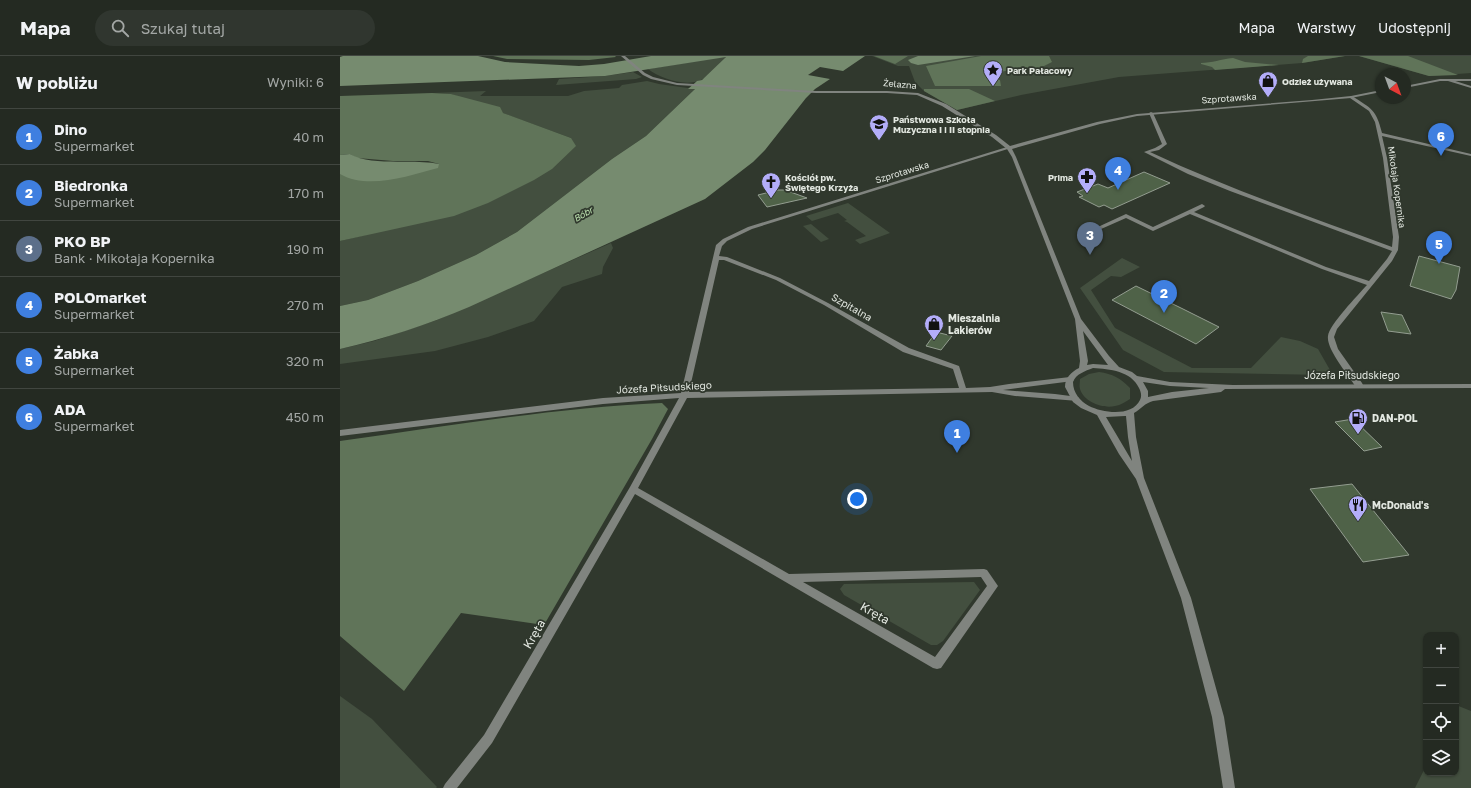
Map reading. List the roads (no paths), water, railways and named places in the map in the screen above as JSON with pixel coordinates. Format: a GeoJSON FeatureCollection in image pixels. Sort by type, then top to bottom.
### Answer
{"type":"FeatureCollection","features":[{"type":"Feature","properties":{"kind":"street","name":"Żelazna"},"geometry":{"type":"LineString","coordinates":[[623,56],[644,74],[663,82],[816,92],[887,92],[918,94],[944,105],[994,136],[1009,148],[1078,319]]}},
{"type":"Feature","properties":{"kind":"street"},"geometry":{"type":"LineString","coordinates":[[1449,80],[1471,87]]}},
{"type":"Feature","properties":{"kind":"street"},"geometry":{"type":"LineString","coordinates":[[1411,86],[1433,81],[1471,80]]}},
{"type":"Feature","properties":{"kind":"street","name":"Szprotawska"},"geometry":{"type":"LineString","coordinates":[[685,395],[686,385],[719,245],[725,240],[744,230],[1009,148],[1122,117],[1151,113],[1351,97],[1375,92]]}},
{"type":"Feature","properties":{"kind":"street","name":"Mikołaja Kopernika"},"geometry":{"type":"LineString","coordinates":[[1351,97],[1371,110],[1376,118],[1385,158],[1396,237],[1395,250]]}},
{"type":"Feature","properties":{"kind":"street"},"geometry":{"type":"LineString","coordinates":[[1151,113],[1165,144],[1158,149],[1146,152],[1190,173],[1232,190],[1395,250],[1390,260],[1334,329],[1331,337],[1334,349],[1359,385]]}},
{"type":"Feature","properties":{"kind":"street"},"geometry":{"type":"LineString","coordinates":[[1380,134],[1471,155]]}},
{"type":"Feature","properties":{"kind":"street"},"geometry":{"type":"LineString","coordinates":[[1090,232],[1126,216],[1153,229],[1202,206]]}},
{"type":"Feature","properties":{"kind":"street"},"geometry":{"type":"LineString","coordinates":[[1190,212],[1317,265],[1371,284]]}},
{"type":"Feature","properties":{"kind":"street","name":"Szpitalna"},"geometry":{"type":"LineString","coordinates":[[716,258],[725,258],[778,279],[826,304],[906,350],[956,368],[963,390]]}},
{"type":"Feature","properties":{"kind":"street"},"geometry":{"type":"LineString","coordinates":[[1078,319],[1106,358],[1116,368]]}},
{"type":"Feature","properties":{"kind":"street"},"geometry":{"type":"LineString","coordinates":[[1078,319],[1084,361],[1083,368]]}},
{"type":"Feature","properties":{"kind":"street"},"geometry":{"type":"LineString","coordinates":[[1093,366],[1116,368],[1127,372],[1136,378],[1142,386],[1145,394],[1143,401],[1138,407],[1130,412],[1121,414],[1100,413],[1090,410],[1075,399],[1070,392],[1068,386],[1070,379],[1074,373],[1083,368],[1093,366]]}},
{"type":"Feature","properties":{"kind":"street"},"geometry":{"type":"LineString","coordinates":[[1136,378],[1170,384],[1233,387]]}},
{"type":"Feature","properties":{"kind":"street"},"geometry":{"type":"LineString","coordinates":[[990,390],[1009,386],[1070,379]]}},
{"type":"Feature","properties":{"kind":"street","name":"Józefa Piłsudskiego"},"geometry":{"type":"LineString","coordinates":[[1233,387],[1359,385],[1471,386]]}},
{"type":"Feature","properties":{"kind":"street"},"geometry":{"type":"LineString","coordinates":[[1143,401],[1160,395],[1202,392],[1233,387]]}},
{"type":"Feature","properties":{"kind":"street"},"geometry":{"type":"LineString","coordinates":[[990,390],[1008,394],[1045,395],[1075,399]]}},
{"type":"Feature","properties":{"kind":"street","name":"Józefa Piłsudskiego"},"geometry":{"type":"LineString","coordinates":[[340,432],[603,401],[685,395],[990,390]]}},
{"type":"Feature","properties":{"kind":"street","name":"Kręta"},"geometry":{"type":"LineString","coordinates":[[449,788],[488,739],[633,489],[685,395]]}},
{"type":"Feature","properties":{"kind":"street"},"geometry":{"type":"LineString","coordinates":[[1130,412],[1132,437],[1140,478],[1186,598],[1218,717],[1229,788]]}},
{"type":"Feature","properties":{"kind":"street"},"geometry":{"type":"LineString","coordinates":[[1100,413],[1122,452],[1140,478]]}},
{"type":"Feature","properties":{"kind":"street","name":"Kręta"},"geometry":{"type":"LineString","coordinates":[[633,489],[937,664],[993,586],[984,573],[789,578]]}},
{"type":"Feature","properties":{"kind":"water","name":"Bóbr"},"geometry":{"type":"Polygon","coordinates":[[[478,56],[505,62],[579,66],[604,64],[651,56],[865,56],[843,71],[820,67],[808,75],[830,79],[815,89],[806,98],[765,150],[753,162],[705,199],[453,314],[389,336],[340,349],[340,306],[368,300],[418,281],[476,255],[517,232],[612,159],[646,136],[695,89],[688,89],[697,81],[702,80],[726,57],[605,76],[340,86],[340,57],[478,56]]]}},
{"type":"Feature","properties":{"kind":"water"},"geometry":{"type":"Polygon","coordinates":[[[918,56],[975,56],[918,65],[911,63],[908,60],[918,56]]]}},
{"type":"Feature","properties":{"kind":"water"},"geometry":{"type":"Polygon","coordinates":[[[350,154],[369,160],[428,162],[439,164],[438,168],[401,178],[363,181],[351,179],[340,174],[340,155],[350,154]]]}},
{"type":"Feature","properties":{"kind":"place","name":"Park Pałacowy"},"geometry":{"type":"Point","coordinates":[993,87]}},
{"type":"Feature","properties":{"kind":"place","name":"Odzież używana"},"geometry":{"type":"Point","coordinates":[1268,98]}},
{"type":"Feature","properties":{"kind":"place","name":"Państwowa Szkoła Muzyczna I i II stopnia"},"geometry":{"type":"Point","coordinates":[879,141]}},
{"type":"Feature","properties":{"kind":"place","name":"ADA"},"geometry":{"type":"Point","coordinates":[1441,156]}},
{"type":"Feature","properties":{"kind":"place","name":"POLOmarket"},"geometry":{"type":"Point","coordinates":[1118,190]}},
{"type":"Feature","properties":{"kind":"place","name":"Prima"},"geometry":{"type":"Point","coordinates":[1087,194]}},
{"type":"Feature","properties":{"kind":"place","name":"Kościół pw. Świętego Krzyża"},"geometry":{"type":"Point","coordinates":[771,199]}},
{"type":"Feature","properties":{"kind":"place","name":"PKO BP"},"geometry":{"type":"Point","coordinates":[1090,255]}},
{"type":"Feature","properties":{"kind":"place","name":"Żabka"},"geometry":{"type":"Point","coordinates":[1439,264]}},
{"type":"Feature","properties":{"kind":"place","name":"Biedronka"},"geometry":{"type":"Point","coordinates":[1164,313]}},
{"type":"Feature","properties":{"kind":"place","name":"Mieszalnia Lakierów"},"geometry":{"type":"Point","coordinates":[934,341]}},
{"type":"Feature","properties":{"kind":"place","name":"DAN-POL"},"geometry":{"type":"Point","coordinates":[1358,435]}},
{"type":"Feature","properties":{"kind":"place","name":"Dino"},"geometry":{"type":"Point","coordinates":[957,453]}},
{"type":"Feature","properties":{"kind":"place","name":"McDonald's"},"geometry":{"type":"Point","coordinates":[1358,522]}}]}
